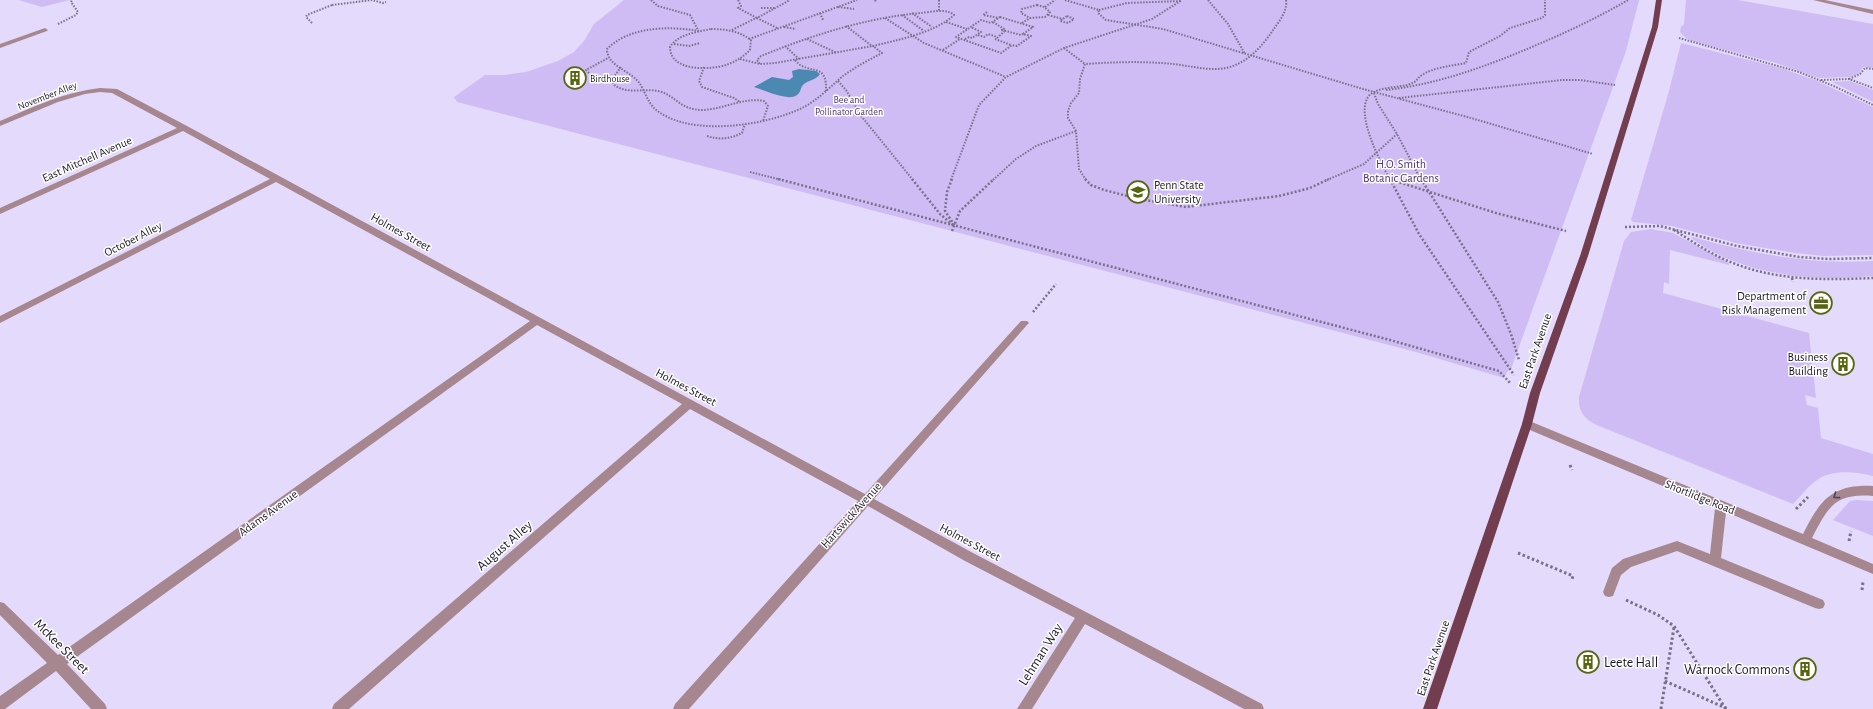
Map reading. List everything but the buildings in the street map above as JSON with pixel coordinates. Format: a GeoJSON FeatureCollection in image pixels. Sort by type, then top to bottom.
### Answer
{"type":"FeatureCollection","features":[{"type":"Feature","properties":{"kind":"main road","name":"East Park Avenue"},"geometry":{"type":"LineString","coordinates":[[1430,709],[1527,424],[1535,393],[1584,256],[1655,27],[1659,0]]}},
{"type":"Feature","properties":{"kind":"street"},"geometry":{"type":"LineString","coordinates":[[1816,0],[1873,12]]}},
{"type":"Feature","properties":{"kind":"street"},"geometry":{"type":"LineString","coordinates":[[0,46],[45,30]]}},
{"type":"Feature","properties":{"kind":"street","name":"November Alley"},"geometry":{"type":"LineString","coordinates":[[0,124],[79,92],[102,89]]}},
{"type":"Feature","properties":{"kind":"street","name":"Holmes Street"},"geometry":{"type":"LineString","coordinates":[[102,89],[114,91],[184,128],[969,557],[1257,709]]}},
{"type":"Feature","properties":{"kind":"street","name":"East Mitchell Avenue"},"geometry":{"type":"LineString","coordinates":[[0,211],[184,128]]}},
{"type":"Feature","properties":{"kind":"street","name":"October Alley"},"geometry":{"type":"LineString","coordinates":[[0,320],[276,179]]}},
{"type":"Feature","properties":{"kind":"street","name":"Adams Avenue"},"geometry":{"type":"LineString","coordinates":[[0,704],[537,321]]}},
{"type":"Feature","properties":{"kind":"street","name":"Hartswick Avenue"},"geometry":{"type":"LineString","coordinates":[[680,709],[865,499],[1024,323]]}},
{"type":"Feature","properties":{"kind":"street","name":"August Alley"},"geometry":{"type":"LineString","coordinates":[[339,709],[689,404]]}},
{"type":"Feature","properties":{"kind":"street","name":"Shortlidge Road"},"geometry":{"type":"LineString","coordinates":[[1527,424],[1873,569]]}},
{"type":"Feature","properties":{"kind":"street"},"geometry":{"type":"LineString","coordinates":[[1805,541],[1817,518],[1832,498],[1850,490],[1873,491]]}},
{"type":"Feature","properties":{"kind":"street"},"geometry":{"type":"LineString","coordinates":[[1715,561],[1721,506]]}},
{"type":"Feature","properties":{"kind":"street"},"geometry":{"type":"LineString","coordinates":[[1609,592],[1616,572],[1627,563],[1677,546],[1819,604]]}},
{"type":"Feature","properties":{"kind":"street","name":"McKee Street"},"geometry":{"type":"LineString","coordinates":[[0,607],[57,663],[100,709]]}},
{"type":"Feature","properties":{"kind":"street","name":"Lehman Way"},"geometry":{"type":"LineString","coordinates":[[1024,709],[1083,616]]}},
{"type":"Feature","properties":{"kind":"path"},"geometry":{"type":"LineString","coordinates":[[45,30],[76,15],[78,12],[71,2],[72,0]]}},
{"type":"Feature","properties":{"kind":"path"},"geometry":{"type":"LineString","coordinates":[[312,23],[306,17],[311,12],[332,5],[380,0],[383,3],[386,2]]}},
{"type":"Feature","properties":{"kind":"path"},"geometry":{"type":"LineString","coordinates":[[651,0],[658,6],[690,15],[695,21],[699,31]]}},
{"type":"Feature","properties":{"kind":"path"},"geometry":{"type":"LineString","coordinates":[[738,0],[741,6],[738,8],[777,29]]}},
{"type":"Feature","properties":{"kind":"path"},"geometry":{"type":"LineString","coordinates":[[732,30],[790,0]]}},
{"type":"Feature","properties":{"kind":"path"},"geometry":{"type":"LineString","coordinates":[[749,39],[857,0]]}},
{"type":"Feature","properties":{"kind":"path"},"geometry":{"type":"LineString","coordinates":[[939,0],[940,11]]}},
{"type":"Feature","properties":{"kind":"path"},"geometry":{"type":"LineString","coordinates":[[1045,7],[1055,0]]}},
{"type":"Feature","properties":{"kind":"path"},"geometry":{"type":"LineString","coordinates":[[1065,0],[1099,10],[1116,3],[1182,0]]}},
{"type":"Feature","properties":{"kind":"path"},"geometry":{"type":"LineString","coordinates":[[955,226],[945,211],[947,192],[952,177],[979,105],[1006,77],[1064,48],[1152,18],[1182,0]]}},
{"type":"Feature","properties":{"kind":"path"},"geometry":{"type":"LineString","coordinates":[[1208,0],[1228,24],[1245,54]]}},
{"type":"Feature","properties":{"kind":"path"},"geometry":{"type":"LineString","coordinates":[[1064,48],[1085,64],[1144,63],[1224,68],[1239,63],[1263,45],[1284,12],[1287,5],[1286,0]]}},
{"type":"Feature","properties":{"kind":"path"},"geometry":{"type":"LineString","coordinates":[[1514,375],[1419,234],[1376,153],[1368,130],[1364,112],[1366,99],[1374,92],[1414,83],[1421,75],[1466,63],[1469,52],[1477,46],[1500,36],[1510,28],[1542,18],[1545,15],[1545,0]]}},
{"type":"Feature","properties":{"kind":"path"},"geometry":{"type":"LineString","coordinates":[[1377,91],[1420,86],[1458,77],[1554,39],[1599,17],[1628,0]]}},
{"type":"Feature","properties":{"kind":"path"},"geometry":{"type":"LineString","coordinates":[[1048,15],[1050,12],[1045,7],[1032,5],[1022,9],[1021,13],[1030,18],[1042,18],[1048,15],[1063,19],[1067,16],[1074,19],[1068,23],[1060,21],[1063,19]]}},
{"type":"Feature","properties":{"kind":"path"},"geometry":{"type":"LineString","coordinates":[[838,7],[854,9]]}},
{"type":"Feature","properties":{"kind":"path"},"geometry":{"type":"LineString","coordinates":[[761,8],[775,8]]}},
{"type":"Feature","properties":{"kind":"path"},"geometry":{"type":"LineString","coordinates":[[1099,10],[1099,16],[1106,20],[1163,29],[1353,86],[1471,118],[1593,154]]}},
{"type":"Feature","properties":{"kind":"path"},"geometry":{"type":"LineString","coordinates":[[739,59],[760,64],[795,60],[873,46],[924,31],[954,17],[954,14],[940,11],[901,14],[845,26],[785,46],[758,58],[757,62],[760,64]]}},
{"type":"Feature","properties":{"kind":"path"},"geometry":{"type":"LineString","coordinates":[[987,12],[983,15],[1033,27],[1023,34]]}},
{"type":"Feature","properties":{"kind":"path"},"geometry":{"type":"LineString","coordinates":[[820,13],[823,20]]}},
{"type":"Feature","properties":{"kind":"path"},"geometry":{"type":"LineString","coordinates":[[911,13],[932,27]]}},
{"type":"Feature","properties":{"kind":"path"},"geometry":{"type":"LineString","coordinates":[[901,14],[924,31]]}},
{"type":"Feature","properties":{"kind":"path"},"geometry":{"type":"LineString","coordinates":[[987,16],[956,37],[1001,52],[1012,45]]}},
{"type":"Feature","properties":{"kind":"path"},"geometry":{"type":"LineString","coordinates":[[885,17],[924,42],[1006,77]]}},
{"type":"Feature","properties":{"kind":"path"},"geometry":{"type":"LineString","coordinates":[[992,22],[999,18]]}},
{"type":"Feature","properties":{"kind":"path"},"geometry":{"type":"LineString","coordinates":[[1021,24],[1030,18]]}},
{"type":"Feature","properties":{"kind":"path"},"geometry":{"type":"LineString","coordinates":[[981,20],[999,25],[998,26],[1004,29],[1002,30],[1005,32]]}},
{"type":"Feature","properties":{"kind":"path"},"geometry":{"type":"LineString","coordinates":[[945,22],[967,29]]}},
{"type":"Feature","properties":{"kind":"path"},"geometry":{"type":"LineString","coordinates":[[699,31],[680,28],[663,29],[626,36],[610,45],[607,49],[608,58],[632,74],[644,89],[654,108],[672,119],[710,126],[745,124],[763,121],[782,116],[802,108],[850,71],[882,53],[845,26]]}},
{"type":"Feature","properties":{"kind":"path"},"geometry":{"type":"LineString","coordinates":[[783,27],[796,29]]}},
{"type":"Feature","properties":{"kind":"path"},"geometry":{"type":"LineString","coordinates":[[964,40],[969,37],[972,38],[981,32],[970,27]]}},
{"type":"Feature","properties":{"kind":"path"},"geometry":{"type":"LineString","coordinates":[[711,29],[732,30],[749,39],[751,43],[750,50],[739,59],[728,64],[704,67],[688,66],[678,62],[672,57],[669,51],[673,44],[687,34],[699,31],[711,29]]}},
{"type":"Feature","properties":{"kind":"path"},"geometry":{"type":"LineString","coordinates":[[1005,32],[1031,36],[1017,46],[995,39],[997,37],[1005,32]]}},
{"type":"Feature","properties":{"kind":"path"},"geometry":{"type":"LineString","coordinates":[[977,34],[984,37],[988,34],[997,37]]}},
{"type":"Feature","properties":{"kind":"path"},"geometry":{"type":"LineString","coordinates":[[807,38],[836,53]]}},
{"type":"Feature","properties":{"kind":"path"},"geometry":{"type":"LineString","coordinates":[[943,50],[960,38]]}},
{"type":"Feature","properties":{"kind":"path"},"geometry":{"type":"LineString","coordinates":[[1679,38],[1778,65],[1818,80],[1873,105]]}},
{"type":"Feature","properties":{"kind":"path"},"geometry":{"type":"LineString","coordinates":[[673,44],[689,46],[700,43]]}},
{"type":"Feature","properties":{"kind":"path"},"geometry":{"type":"LineString","coordinates":[[785,46],[799,59]]}},
{"type":"Feature","properties":{"kind":"path"},"geometry":{"type":"LineString","coordinates":[[588,73],[586,70],[608,58]]}},
{"type":"Feature","properties":{"kind":"path"},"geometry":{"type":"LineString","coordinates":[[795,60],[799,65],[806,68],[822,71],[826,79],[826,91]]}},
{"type":"Feature","properties":{"kind":"path"},"geometry":{"type":"LineString","coordinates":[[1085,64],[1080,79],[1079,93],[1071,103],[1068,111],[1068,118],[1076,131],[1079,169],[1083,177],[1092,185],[1139,200],[1186,207],[1279,196],[1310,188],[1364,164],[1397,134]]}},
{"type":"Feature","properties":{"kind":"path"},"geometry":{"type":"LineString","coordinates":[[621,67],[613,78],[614,85],[626,90],[644,89],[663,92],[680,105],[690,108],[716,108],[740,102],[759,100],[766,103],[769,108],[764,115],[763,121]]}},
{"type":"Feature","properties":{"kind":"path"},"geometry":{"type":"LineString","coordinates":[[704,67],[699,81],[702,87],[734,98],[740,102]]}},
{"type":"Feature","properties":{"kind":"path"},"geometry":{"type":"LineString","coordinates":[[1849,79],[1860,74],[1865,68],[1873,69]]}},
{"type":"Feature","properties":{"kind":"path"},"geometry":{"type":"LineString","coordinates":[[1818,80],[1849,79],[1873,88]]}},
{"type":"Feature","properties":{"kind":"path"},"geometry":{"type":"LineString","coordinates":[[1396,98],[1562,80],[1580,80],[1615,85]]}},
{"type":"Feature","properties":{"kind":"path"},"geometry":{"type":"LineString","coordinates":[[838,81],[846,90],[862,117],[940,214],[955,226]]}},
{"type":"Feature","properties":{"kind":"path"},"geometry":{"type":"LineString","coordinates":[[1374,92],[1378,104],[1397,134],[1427,191],[1498,302],[1511,334],[1519,360]]}},
{"type":"Feature","properties":{"kind":"path"},"geometry":{"type":"LineString","coordinates":[[707,136],[716,138],[732,138],[744,131],[745,124]]}},
{"type":"Feature","properties":{"kind":"path"},"geometry":{"type":"LineString","coordinates":[[952,231],[960,210],[1016,159],[1036,146],[1076,131]]}},
{"type":"Feature","properties":{"kind":"path"},"geometry":{"type":"LineString","coordinates":[[750,172],[1492,369],[1499,371],[1511,384]]}},
{"type":"Feature","properties":{"kind":"path"},"geometry":{"type":"LineString","coordinates":[[1391,180],[1496,213],[1566,231]]}},
{"type":"Feature","properties":{"kind":"path"},"geometry":{"type":"LineString","coordinates":[[1625,227],[1650,226],[1671,229],[1737,246],[1799,257],[1828,259],[1873,258]]}},
{"type":"Feature","properties":{"kind":"path"},"geometry":{"type":"LineString","coordinates":[[1671,229],[1739,266],[1792,278],[1873,278]]}},
{"type":"Feature","properties":{"kind":"path"},"geometry":{"type":"LineString","coordinates":[[1792,278],[1793,282]]}},
{"type":"Feature","properties":{"kind":"path"},"geometry":{"type":"LineString","coordinates":[[1024,323],[1056,284]]}},
{"type":"Feature","properties":{"kind":"path"},"geometry":{"type":"LineString","coordinates":[[1570,465],[1572,470]]}},
{"type":"Feature","properties":{"kind":"path"},"geometry":{"type":"LineString","coordinates":[[1518,553],[1573,576],[1572,579]]}},
{"type":"Feature","properties":{"kind":"path"},"geometry":{"type":"LineString","coordinates":[[1625,600],[1658,615],[1674,626],[1727,708]]}},
{"type":"Feature","properties":{"kind":"path"},"geometry":{"type":"LineString","coordinates":[[1660,709],[1674,626]]}},
{"type":"Feature","properties":{"kind":"path"},"geometry":{"type":"LineString","coordinates":[[1665,681],[1727,708]]}},
{"type":"Feature","properties":{"kind":"green space"},"geometry":{"type":"Polygon","coordinates":[[[18,0],[70,0],[42,7],[18,0]]]}},
{"type":"Feature","properties":{"kind":"green space","name":"H.O. Smith Botanic Gardens"},"geometry":{"type":"Polygon","coordinates":[[[624,0],[1639,0],[1626,51],[1511,369],[1507,372],[1504,378],[1416,352],[457,102],[454,97],[485,75],[505,75],[526,72],[558,61],[574,52],[584,41],[594,24],[624,0]]]}},
{"type":"Feature","properties":{"kind":"green space"},"geometry":{"type":"Polygon","coordinates":[[[1686,0],[1738,0],[1873,24],[1873,68],[1863,67],[1858,74],[1850,77],[1819,78],[1776,63],[1692,41],[1680,32],[1681,27],[1684,24],[1686,0]]]}},
{"type":"Feature","properties":{"kind":"green space"},"geometry":{"type":"Polygon","coordinates":[[[1681,43],[1777,67],[1815,80],[1873,107],[1873,255],[1824,256],[1795,253],[1736,243],[1672,226],[1633,222],[1631,220],[1669,91],[1681,43]]]}},
{"type":"Feature","properties":{"kind":"green space"},"geometry":{"type":"Polygon","coordinates":[[[1850,81],[1873,90],[1873,102],[1832,82],[1850,81]]]}},
{"type":"Feature","properties":{"kind":"green space"},"geometry":{"type":"Polygon","coordinates":[[[1651,229],[1673,233],[1729,263],[1729,265],[1670,250],[1669,284],[1664,282],[1663,293],[1809,333],[1816,398],[1805,395],[1807,405],[1818,408],[1821,438],[1873,454],[1873,476],[1844,472],[1830,474],[1817,480],[1793,504],[1599,426],[1583,415],[1579,397],[1624,241],[1631,232],[1651,229]]]}},
{"type":"Feature","properties":{"kind":"green space"},"geometry":{"type":"Polygon","coordinates":[[[1693,237],[1782,257],[1827,261],[1873,261],[1873,276],[1826,278],[1778,273],[1754,268],[1710,251],[1691,238],[1693,237]]]}},
{"type":"Feature","properties":{"kind":"green space"},"geometry":{"type":"Polygon","coordinates":[[[1850,501],[1873,501],[1873,536],[1833,520],[1850,501]]]}},
{"type":"Feature","properties":{"kind":"water"},"geometry":{"type":"Polygon","coordinates":[[[799,69],[816,71],[820,74],[817,78],[804,84],[798,94],[793,97],[770,93],[754,87],[772,77],[789,80],[793,77],[792,71],[799,69]]]}},
{"type":"Feature","properties":{"kind":"place","name":"Birdhouse"},"geometry":{"type":"Point","coordinates":[575,78]}},
{"type":"Feature","properties":{"kind":"place","name":"Penn State University"},"geometry":{"type":"Point","coordinates":[1138,192]}},
{"type":"Feature","properties":{"kind":"place","name":"Department of Risk Management"},"geometry":{"type":"Point","coordinates":[1821,303]}},
{"type":"Feature","properties":{"kind":"place","name":"Business Building"},"geometry":{"type":"Point","coordinates":[1843,364]}},
{"type":"Feature","properties":{"kind":"place","name":"Leete Hall"},"geometry":{"type":"Point","coordinates":[1588,662]}},
{"type":"Feature","properties":{"kind":"place","name":"Warnock Commons"},"geometry":{"type":"Point","coordinates":[1805,669]}},
{"type":"Feature","properties":{"kind":"park label","name":"Bee and Pollinator Garden"},"geometry":{"type":"Point","coordinates":[849,104]}}]}
